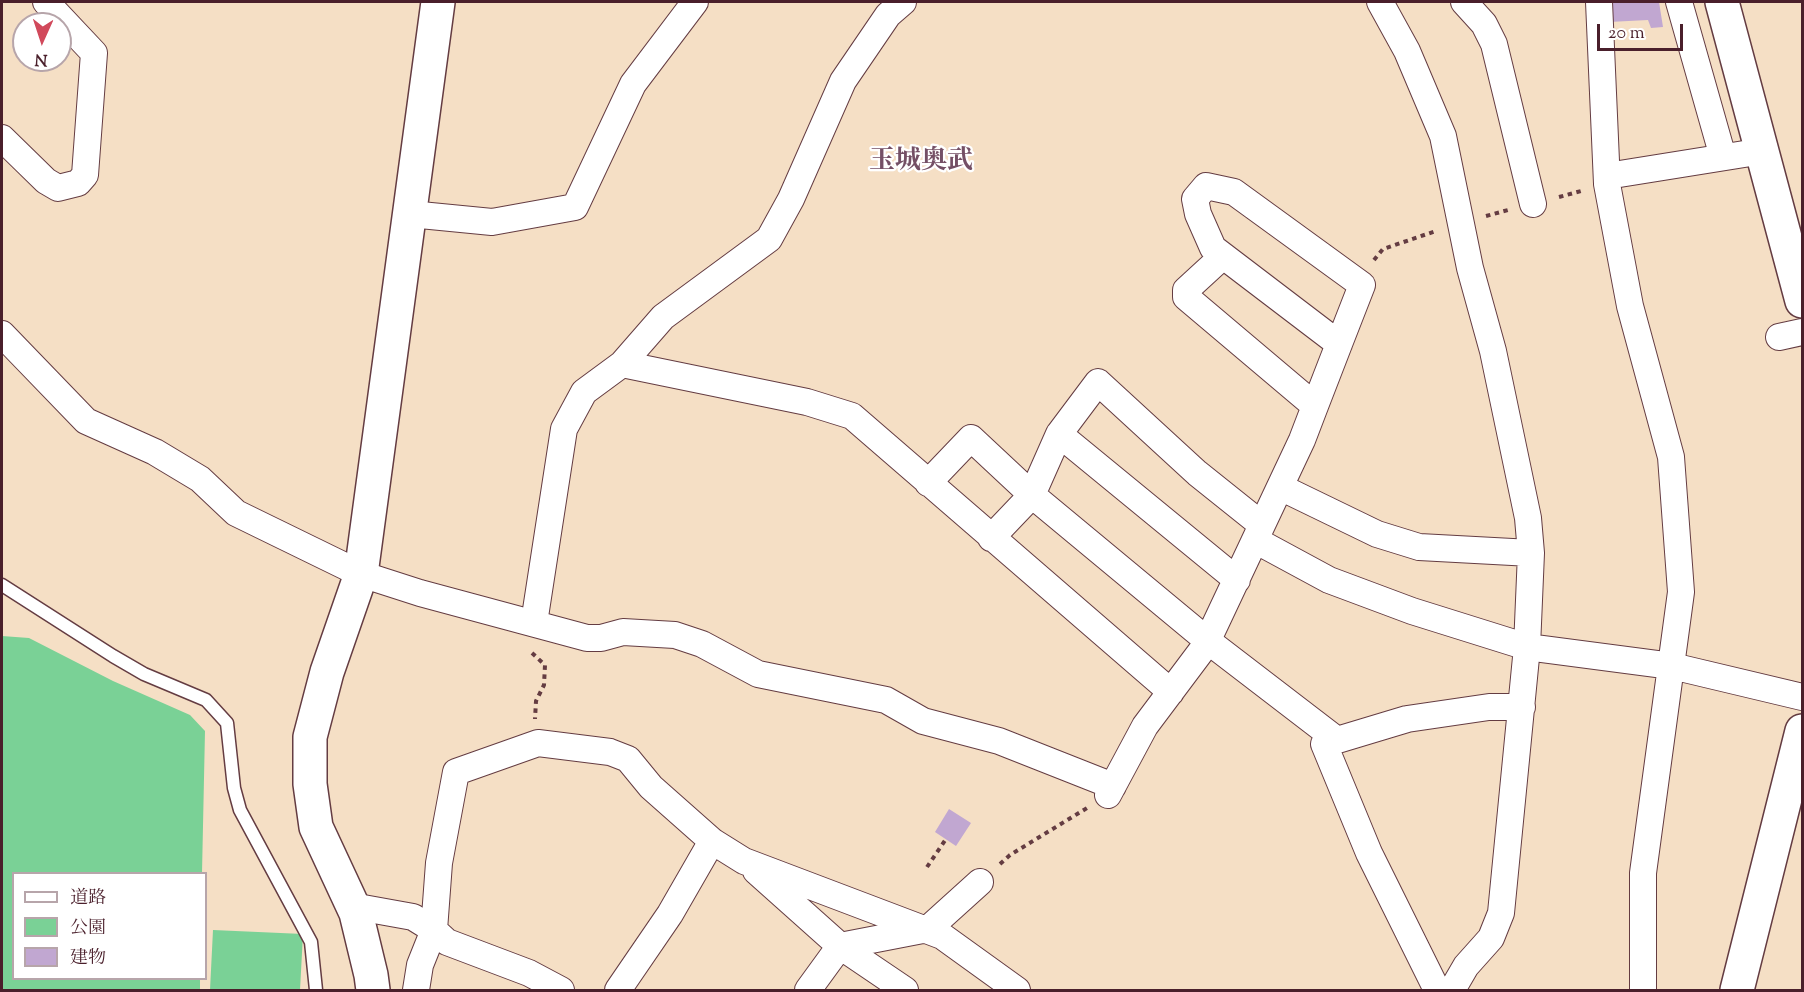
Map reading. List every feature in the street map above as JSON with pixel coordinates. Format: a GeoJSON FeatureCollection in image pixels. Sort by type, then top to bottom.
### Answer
{"type":"FeatureCollection","features":[{"type":"Feature","properties":{"kind":"street"},"geometry":{"type":"LineString","coordinates":[[2,138],[46,181],[58,188],[78,183],[85,175],[94,53],[46,2]]}},
{"type":"Feature","properties":{"kind":"street"},"geometry":{"type":"LineString","coordinates":[[373,990],[352,906],[316,827],[310,784],[310,737],[327,672],[361,574],[438,2]]}},
{"type":"Feature","properties":{"kind":"street"},"geometry":{"type":"LineString","coordinates":[[410,214],[492,222],[575,207],[633,84],[695,2]]}},
{"type":"Feature","properties":{"kind":"street"},"geometry":{"type":"LineString","coordinates":[[526,621],[564,429],[584,392],[622,364],[663,317],[769,239],[791,200],[843,81],[888,15],[903,2]]}},
{"type":"Feature","properties":{"kind":"street"},"geometry":{"type":"LineString","coordinates":[[1380,2],[1407,51],[1443,136],[1470,268],[1496,363],[1528,518],[1531,553],[1522,707],[1501,914],[1491,938],[1466,966],[1452,990]]}},
{"type":"Feature","properties":{"kind":"street"},"geometry":{"type":"LineString","coordinates":[[1464,2],[1484,24],[1494,44],[1533,204]]}},
{"type":"Feature","properties":{"kind":"street"},"geometry":{"type":"LineString","coordinates":[[1599,2],[1607,176],[1630,306],[1671,457],[1681,592],[1643,873],[1643,990]]}},
{"type":"Feature","properties":{"kind":"street"},"geometry":{"type":"LineString","coordinates":[[1679,2],[1723,157]]}},
{"type":"Feature","properties":{"kind":"street"},"geometry":{"type":"LineString","coordinates":[[1722,2],[1803,300]]}},
{"type":"Feature","properties":{"kind":"street"},"geometry":{"type":"LineString","coordinates":[[1607,176],[1762,151]]}},
{"type":"Feature","properties":{"kind":"street"},"geometry":{"type":"LineString","coordinates":[[2,334],[86,421],[154,452],[200,479],[236,513],[361,574],[587,638],[601,638],[623,632],[675,635],[702,644],[758,674],[885,700],[923,721],[999,741],[1110,791],[1145,726],[1208,641],[1280,487],[1315,406],[1362,285],[1234,192],[1206,186],[1195,199],[1198,214],[1213,248],[1339,344]]}},
{"type":"Feature","properties":{"kind":"street"},"geometry":{"type":"LineString","coordinates":[[1223,256],[1186,290],[1185,297],[1315,406]]}},
{"type":"Feature","properties":{"kind":"street"},"geometry":{"type":"LineString","coordinates":[[622,364],[807,402],[852,416],[1171,692]]}},
{"type":"Feature","properties":{"kind":"street"},"geometry":{"type":"LineString","coordinates":[[991,538],[1032,495],[1059,434],[1098,382],[1258,532],[1329,580],[1412,611],[1527,646],[1672,666],[1803,697]]}},
{"type":"Feature","properties":{"kind":"street"},"geometry":{"type":"LineString","coordinates":[[1059,434],[1237,580]]}},
{"type":"Feature","properties":{"kind":"street"},"geometry":{"type":"LineString","coordinates":[[928,483],[971,438],[1032,495],[1208,641],[1337,740]]}},
{"type":"Feature","properties":{"kind":"street"},"geometry":{"type":"LineString","coordinates":[[1280,487],[1377,534],[1419,547],[1531,553]]}},
{"type":"Feature","properties":{"kind":"street"},"geometry":{"type":"LineString","coordinates":[[1437,990],[1369,854],[1324,744],[1407,719],[1489,707],[1522,707]]}},
{"type":"Feature","properties":{"kind":"street"},"geometry":{"type":"LineString","coordinates":[[1737,990],[1803,731]]}},
{"type":"Feature","properties":{"kind":"street"},"geometry":{"type":"LineString","coordinates":[[416,990],[420,965],[434,930],[439,862],[456,772],[538,743],[610,752],[628,759],[651,787],[712,841],[744,861],[840,946],[905,990]]}},
{"type":"Feature","properties":{"kind":"street"},"geometry":{"type":"LineString","coordinates":[[618,990],[670,914],[712,841]]}},
{"type":"Feature","properties":{"kind":"street"},"geometry":{"type":"LineString","coordinates":[[744,861],[928,929],[942,936],[1017,990]]}},
{"type":"Feature","properties":{"kind":"street"},"geometry":{"type":"LineString","coordinates":[[808,990],[840,946],[928,929],[980,882]]}},
{"type":"Feature","properties":{"kind":"street"},"geometry":{"type":"LineString","coordinates":[[352,906],[413,917],[434,930],[447,942],[529,973],[561,990]]}},
{"type":"Feature","properties":{"kind":"lane"},"geometry":{"type":"LineString","coordinates":[[2,585],[144,674],[206,700],[227,723],[234,788],[240,810],[311,942],[316,990]]}},
{"type":"Feature","properties":{"kind":"path"},"geometry":{"type":"LineString","coordinates":[[526,621],[519,641],[545,665],[544,685],[536,701],[534,720],[538,743]]}},
{"type":"Feature","properties":{"kind":"path"},"geometry":{"type":"LineString","coordinates":[[980,882],[1010,855],[1110,791]]}},
{"type":"Feature","properties":{"kind":"path"},"geometry":{"type":"LineString","coordinates":[[927,867],[946,839]]}},
{"type":"Feature","properties":{"kind":"green space"},"geometry":{"type":"Polygon","coordinates":[[[2,636],[29,638],[113,681],[190,715],[205,731],[202,872],[12,872],[12,980],[200,980],[200,990],[2,990],[2,636]]]}},
{"type":"Feature","properties":{"kind":"green space"},"geometry":{"type":"Polygon","coordinates":[[[213,930],[303,934],[300,990],[210,990],[213,930]]]}},
{"type":"Feature","properties":{"kind":"building"},"geometry":{"type":"Polygon","coordinates":[[[1610,2],[1659,2],[1663,27],[1651,28],[1648,20],[1609,22],[1610,2]]]}},
{"type":"Feature","properties":{"kind":"building"},"geometry":{"type":"Polygon","coordinates":[[[949,809],[971,823],[956,846],[935,832],[949,809]]]}},
{"type":"Feature","properties":{"kind":"district","name":"玉城奥武"},"geometry":{"type":"Point","coordinates":[921,164]}}]}
